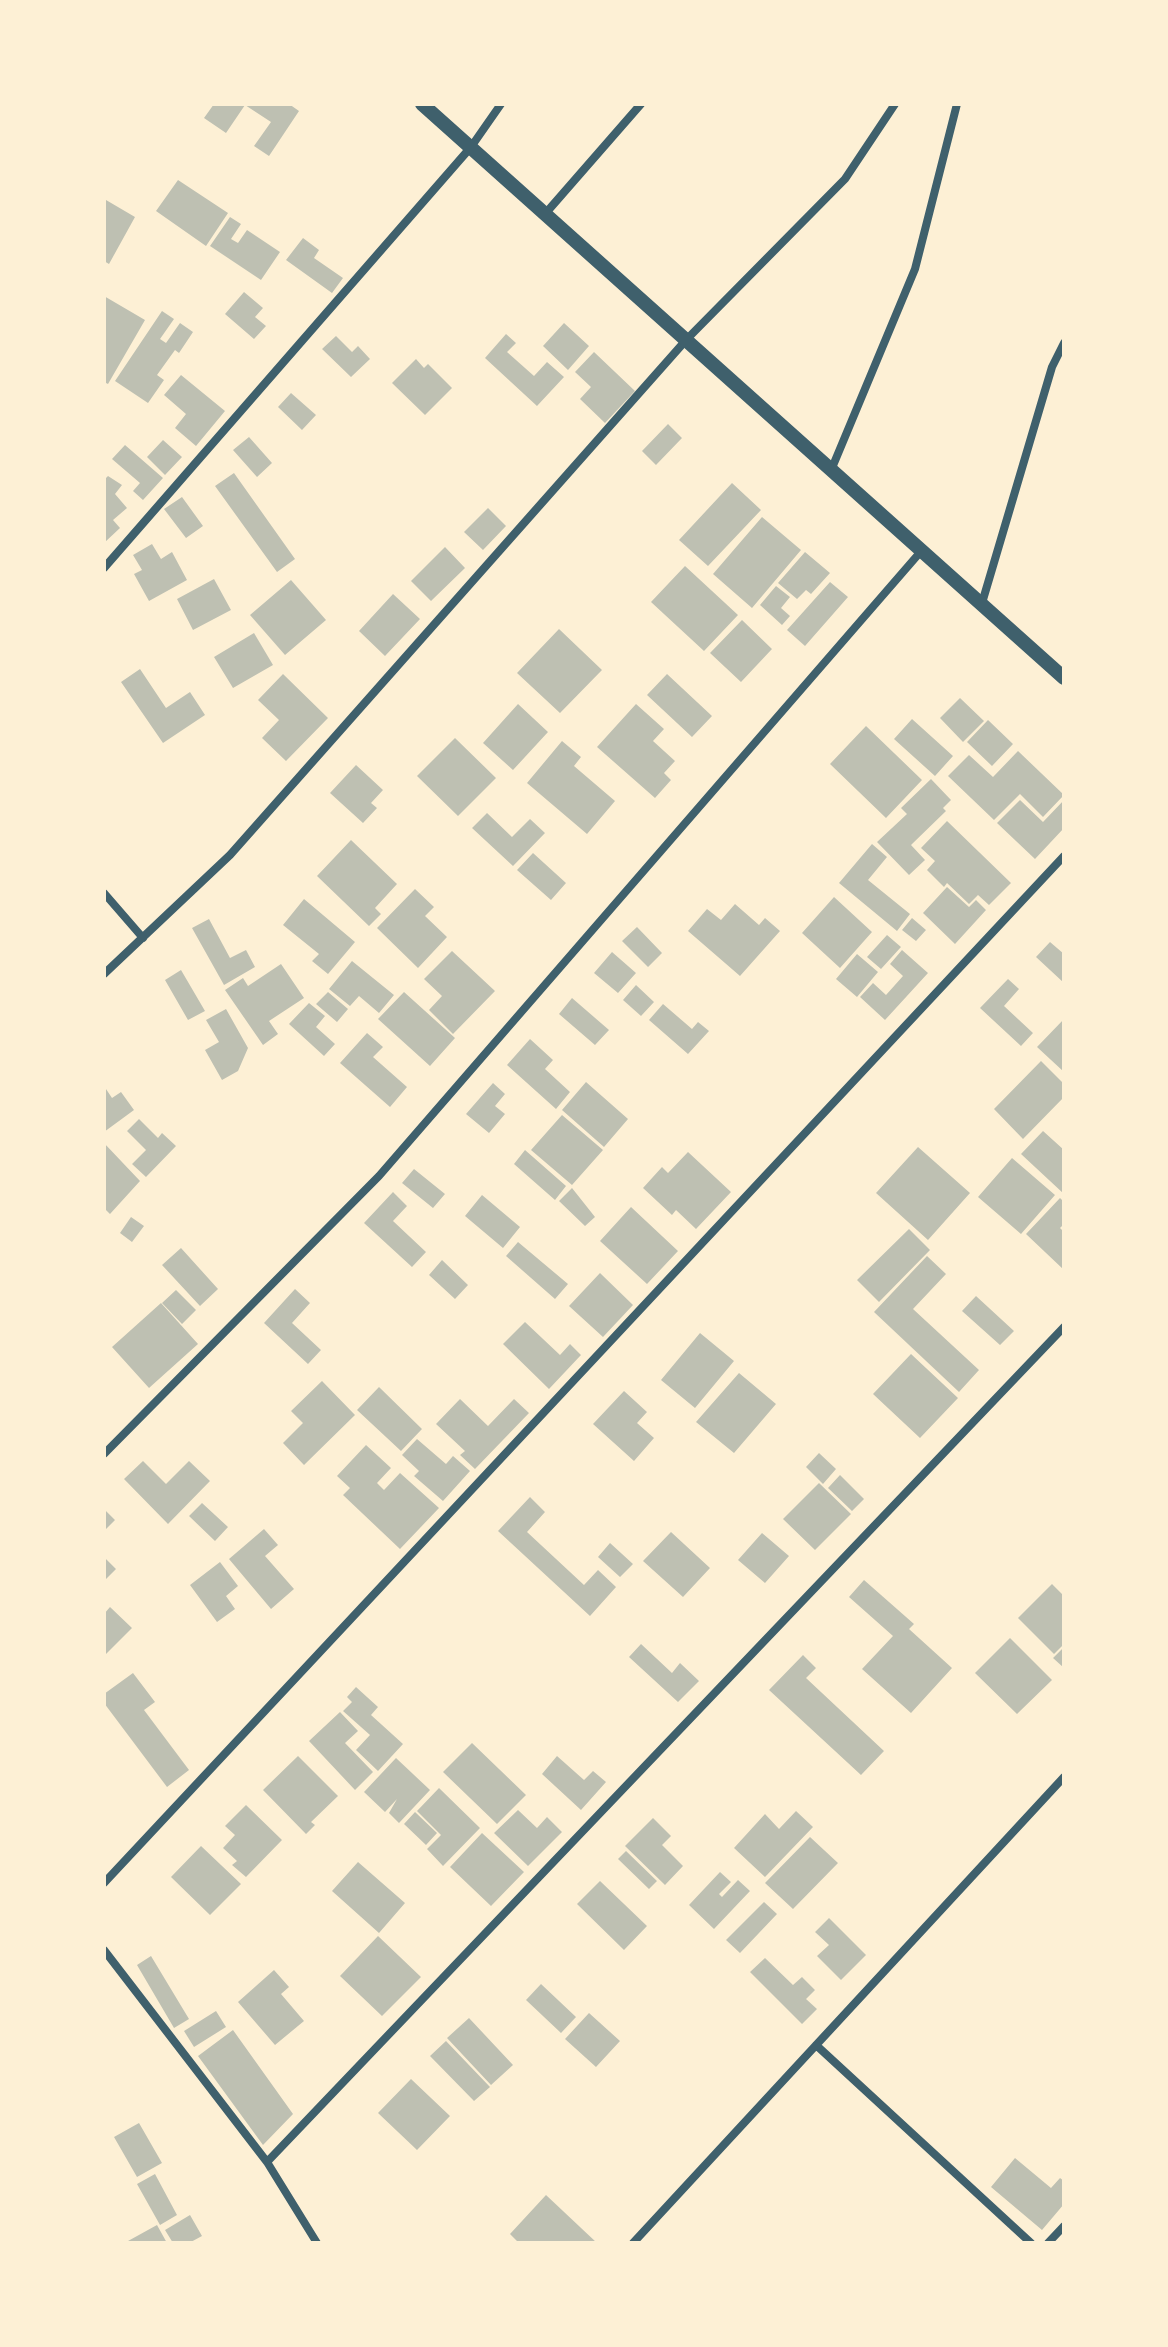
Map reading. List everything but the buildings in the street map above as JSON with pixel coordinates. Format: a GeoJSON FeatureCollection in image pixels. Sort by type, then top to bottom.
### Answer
{"type":"FeatureCollection","features":[{"type":"Feature","properties":{"kind":"street"},"geometry":{"type":"LineString","coordinates":[[422,104],[1064,678]]}},
{"type":"Feature","properties":{"kind":"street"},"geometry":{"type":"LineString","coordinates":[[104,568],[471,147],[501,104]]}},
{"type":"Feature","properties":{"kind":"street"},"geometry":{"type":"LineString","coordinates":[[545,214],[641,104]]}},
{"type":"Feature","properties":{"kind":"street"},"geometry":{"type":"LineString","coordinates":[[104,974],[230,855],[687,339],[845,179],[895,104]]}},
{"type":"Feature","properties":{"kind":"street"},"geometry":{"type":"LineString","coordinates":[[832,468],[915,269],[957,104]]}},
{"type":"Feature","properties":{"kind":"street"},"geometry":{"type":"LineString","coordinates":[[982,603],[1052,367],[1064,343]]}},
{"type":"Feature","properties":{"kind":"street"},"geometry":{"type":"LineString","coordinates":[[104,1454],[379,1176],[923,549]]}},
{"type":"Feature","properties":{"kind":"street"},"geometry":{"type":"LineString","coordinates":[[104,1883],[1064,856]]}},
{"type":"Feature","properties":{"kind":"street"},"geometry":{"type":"LineString","coordinates":[[104,893],[143,938]]}},
{"type":"Feature","properties":{"kind":"street"},"geometry":{"type":"LineString","coordinates":[[267,2162],[1064,1327]]}},
{"type":"Feature","properties":{"kind":"street"},"geometry":{"type":"LineString","coordinates":[[633,2243],[1064,1777]]}},
{"type":"Feature","properties":{"kind":"street"},"geometry":{"type":"LineString","coordinates":[[104,1950],[267,2162],[317,2243]]}},
{"type":"Feature","properties":{"kind":"street"},"geometry":{"type":"LineString","coordinates":[[816,2045],[1031,2243]]}},
{"type":"Feature","properties":{"kind":"street"},"geometry":{"type":"LineString","coordinates":[[1048,2243],[1064,2226]]}}]}
